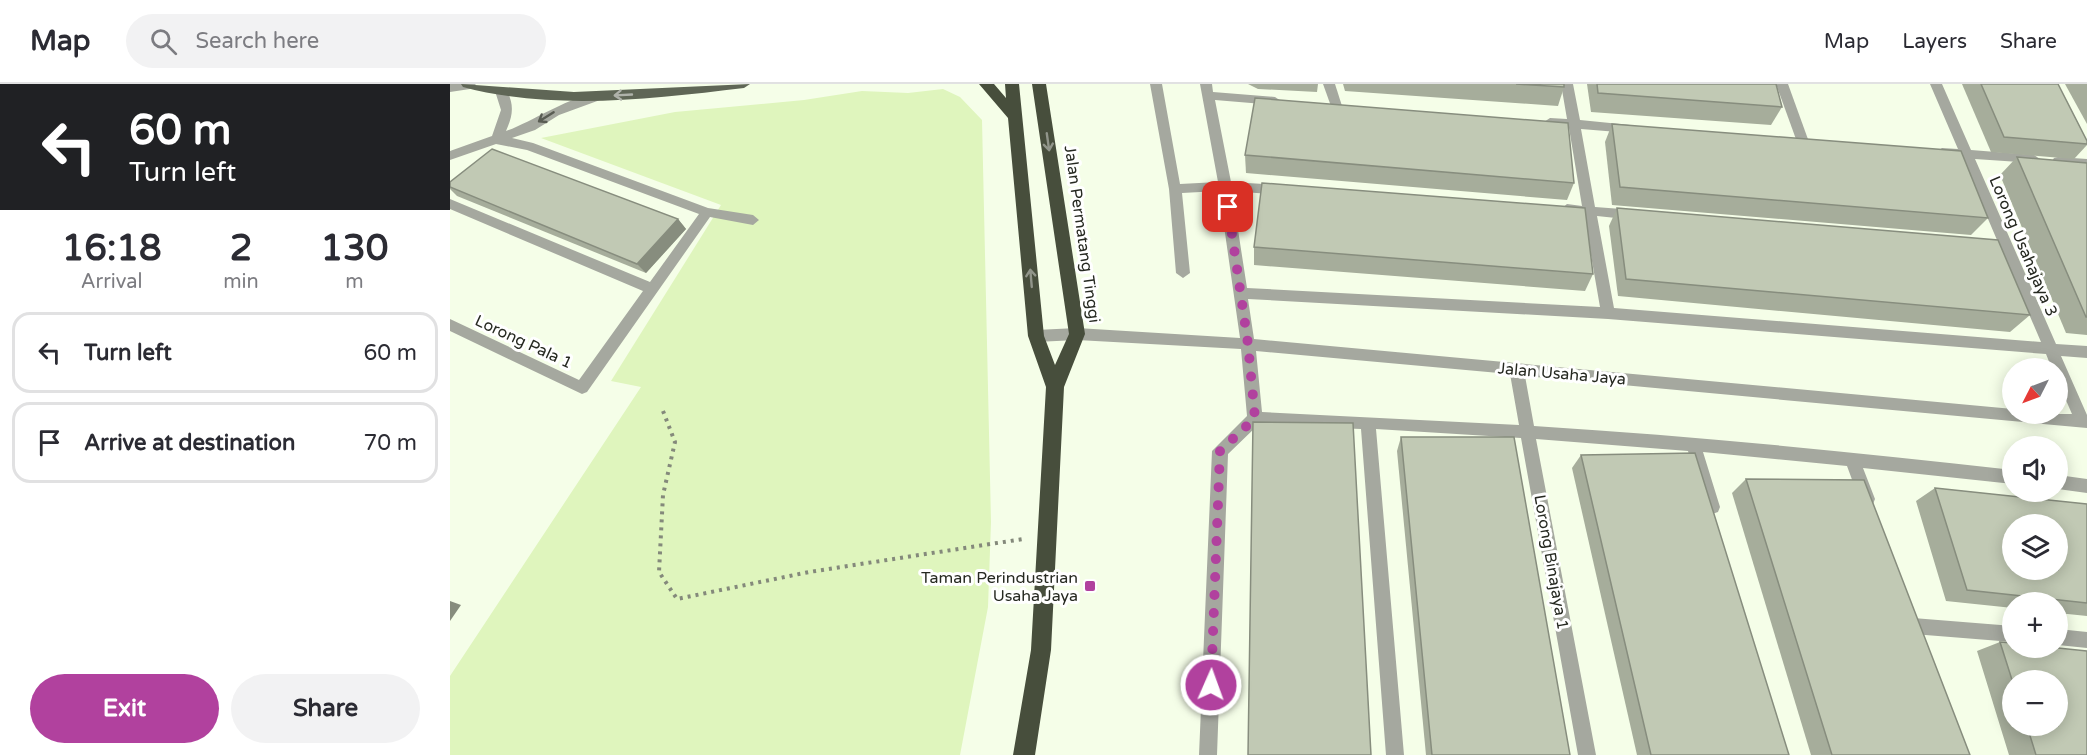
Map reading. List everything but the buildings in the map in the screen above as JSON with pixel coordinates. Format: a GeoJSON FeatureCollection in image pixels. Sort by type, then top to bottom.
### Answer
{"type":"FeatureCollection","features":[{"type":"Feature","properties":{"kind":"highway"},"geometry":{"type":"LineString","coordinates":[[986,84],[1016,118]]}},
{"type":"Feature","properties":{"kind":"highway","name":"Jalan Permatang Tinggi"},"geometry":{"type":"LineString","coordinates":[[1012,84],[1036,336],[1056,387]]}},
{"type":"Feature","properties":{"kind":"highway","name":"Jalan Permatang Tinggi"},"geometry":{"type":"LineString","coordinates":[[1024,755],[1041,650],[1056,387],[1077,334],[1039,84]]}},
{"type":"Feature","properties":{"kind":"main road"},"geometry":{"type":"LineString","coordinates":[[469,85],[501,92],[596,97],[667,93],[744,84]]}},
{"type":"Feature","properties":{"kind":"street"},"geometry":{"type":"LineString","coordinates":[[1156,84],[1174,189],[1183,273]]}},
{"type":"Feature","properties":{"kind":"street"},"geometry":{"type":"LineString","coordinates":[[1329,84],[1336,106]]}},
{"type":"Feature","properties":{"kind":"street"},"geometry":{"type":"LineString","coordinates":[[1567,84],[1608,313]]}},
{"type":"Feature","properties":{"kind":"street"},"geometry":{"type":"LineString","coordinates":[[1782,84],[1803,142]]}},
{"type":"Feature","properties":{"kind":"street","name":"Lorong Usahajaya 3"},"geometry":{"type":"LineString","coordinates":[[1936,84],[2085,422]]}},
{"type":"Feature","properties":{"kind":"street"},"geometry":{"type":"LineString","coordinates":[[450,88],[469,85]]}},
{"type":"Feature","properties":{"kind":"street"},"geometry":{"type":"LineString","coordinates":[[1255,418],[1248,344],[1225,186],[1207,90],[1290,102]]}},
{"type":"Feature","properties":{"kind":"street"},"geometry":{"type":"LineString","coordinates":[[497,140],[508,114],[508,103],[501,92]]}},
{"type":"Feature","properties":{"kind":"street"},"geometry":{"type":"LineString","coordinates":[[450,156],[531,127],[555,112],[596,97]]}},
{"type":"Feature","properties":{"kind":"street"},"geometry":{"type":"LineString","coordinates":[[1538,122],[1642,129]]}},
{"type":"Feature","properties":{"kind":"street"},"geometry":{"type":"LineString","coordinates":[[497,140],[530,146],[707,212],[753,220]]}},
{"type":"Feature","properties":{"kind":"street"},"geometry":{"type":"LineString","coordinates":[[1932,152],[2085,158]]}},
{"type":"Feature","properties":{"kind":"street"},"geometry":{"type":"LineString","coordinates":[[1174,189],[1225,186],[1295,191]]}},
{"type":"Feature","properties":{"kind":"street"},"geometry":{"type":"LineString","coordinates":[[450,204],[652,289],[707,212]]}},
{"type":"Feature","properties":{"kind":"street"},"geometry":{"type":"LineString","coordinates":[[1554,208],[1649,216]]}},
{"type":"Feature","properties":{"kind":"street"},"geometry":{"type":"LineString","coordinates":[[1971,243],[2006,246]]}},
{"type":"Feature","properties":{"kind":"street","name":"Lorong Pala 1"},"geometry":{"type":"LineString","coordinates":[[450,326],[582,388],[652,289]]}},
{"type":"Feature","properties":{"kind":"street"},"geometry":{"type":"LineString","coordinates":[[1240,293],[1608,313],[2087,352]]}},
{"type":"Feature","properties":{"kind":"street","name":"Jalan Usaha Jaya"},"geometry":{"type":"LineString","coordinates":[[1036,336],[1077,334],[1248,344],[2085,422]]}},
{"type":"Feature","properties":{"kind":"street","name":"Lorong Binajaya 1"},"geometry":{"type":"LineString","coordinates":[[1516,369],[1530,433],[1587,755]]}},
{"type":"Feature","properties":{"kind":"street"},"geometry":{"type":"LineString","coordinates":[[1208,755],[1220,451],[1255,418],[1368,422],[1693,443],[1852,458],[2002,476]]}},
{"type":"Feature","properties":{"kind":"street"},"geometry":{"type":"LineString","coordinates":[[1368,422],[1395,755]]}},
{"type":"Feature","properties":{"kind":"street"},"geometry":{"type":"LineString","coordinates":[[1693,443],[1716,521]]}},
{"type":"Feature","properties":{"kind":"street"},"geometry":{"type":"LineString","coordinates":[[1852,458],[1873,514]]}},
{"type":"Feature","properties":{"kind":"street"},"geometry":{"type":"LineString","coordinates":[[2068,484],[2087,486]]}},
{"type":"Feature","properties":{"kind":"street"},"geometry":{"type":"LineString","coordinates":[[1921,647],[1911,620],[2002,632]]}},
{"type":"Feature","properties":{"kind":"street"},"geometry":{"type":"LineString","coordinates":[[2068,638],[2087,640]]}},
{"type":"Feature","properties":{"kind":"path"},"geometry":{"type":"LineString","coordinates":[[663,411],[675,442],[663,495],[659,572],[676,599],[809,572],[1048,536]]}},
{"type":"Feature","properties":{"kind":"green space"},"geometry":{"type":"Polygon","coordinates":[[[943,89],[960,97],[982,120],[991,522],[988,607],[960,755],[450,755],[450,676],[641,387],[611,381],[721,205],[541,138],[675,112],[804,100],[862,91],[908,93],[943,89]]]}},
{"type":"Feature","properties":{"kind":"place","name":"Taman Perindustrian Usaha Jaya"},"geometry":{"type":"Point","coordinates":[1090,586]}},
{"type":"Feature","properties":{"kind":"route"},"geometry":{"type":"LineString","coordinates":[[1211,685],[1220,451],[1255,418],[1248,344],[1228,207]]}}]}
